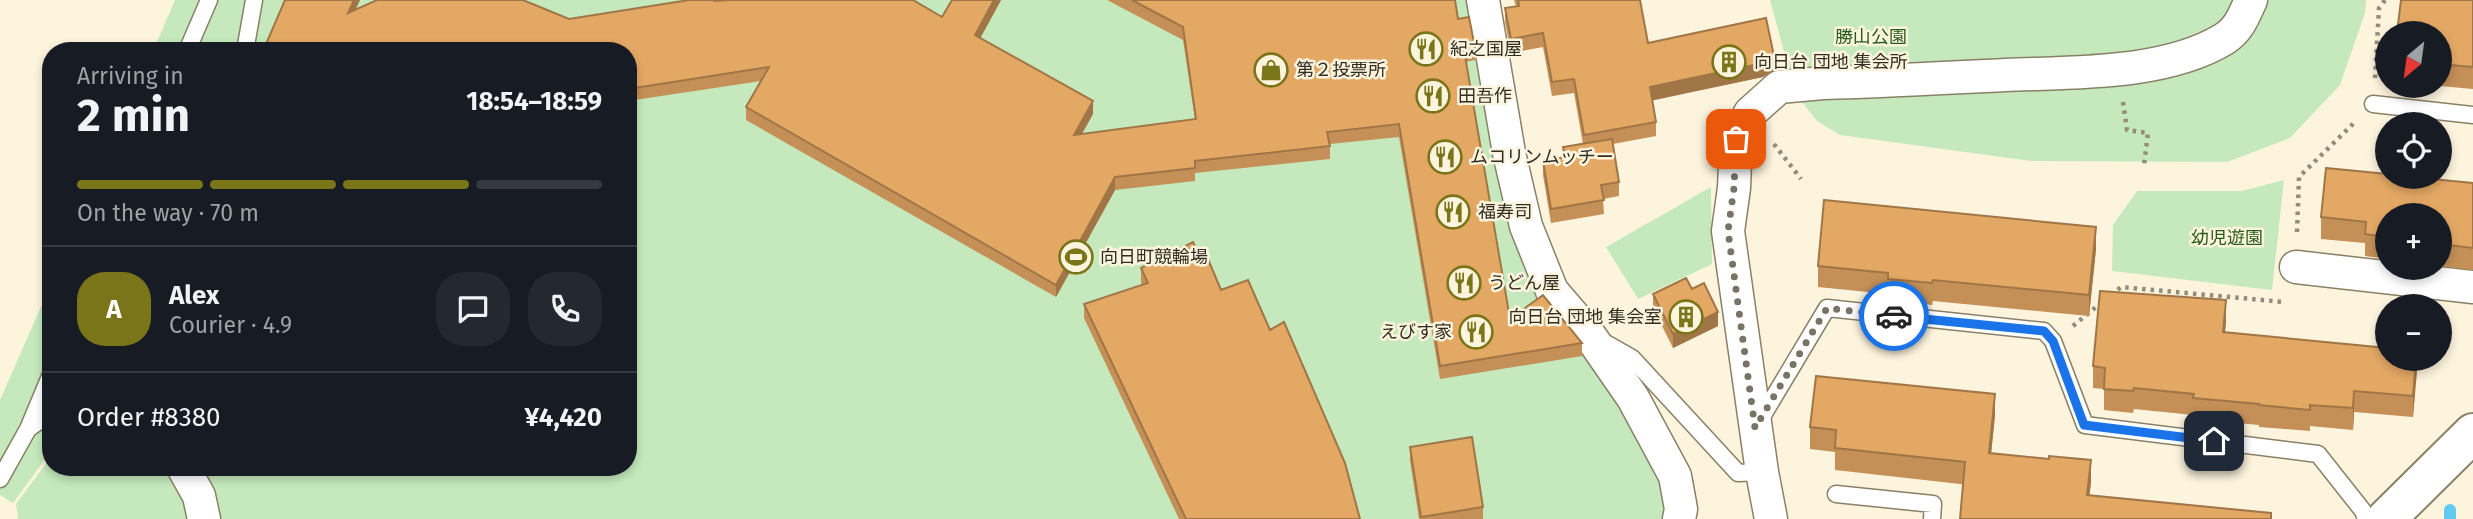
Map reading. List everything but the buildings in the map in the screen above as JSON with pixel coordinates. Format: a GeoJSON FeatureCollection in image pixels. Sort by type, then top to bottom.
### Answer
{"type":"FeatureCollection","features":[{"type":"Feature","properties":{"kind":"main road"},"geometry":{"type":"LineString","coordinates":[[2386,519],[2473,433]]}},
{"type":"Feature","properties":{"kind":"street"},"geometry":{"type":"LineString","coordinates":[[1483,0],[1509,153],[1526,226],[1552,291],[1587,333],[1633,398],[1675,476],[1681,509],[1679,519]]}},
{"type":"Feature","properties":{"kind":"street"},"geometry":{"type":"LineString","coordinates":[[1771,519],[1755,428],[1728,231],[1734,188],[1736,139],[1749,113],[1779,87],[2119,70],[2178,57],[2227,38],[2239,26],[2251,0]]}},
{"type":"Feature","properties":{"kind":"street"},"geometry":{"type":"LineString","coordinates":[[2296,267],[2473,287]]}},
{"type":"Feature","properties":{"kind":"street"},"geometry":{"type":"LineString","coordinates":[[188,476],[199,496],[204,519]]}},
{"type":"Feature","properties":{"kind":"lane"},"geometry":{"type":"LineString","coordinates":[[191,42],[209,0]]}},
{"type":"Feature","properties":{"kind":"lane"},"geometry":{"type":"LineString","coordinates":[[247,42],[254,0]]}},
{"type":"Feature","properties":{"kind":"lane"},"geometry":{"type":"LineString","coordinates":[[2373,104],[2473,115]]}},
{"type":"Feature","properties":{"kind":"lane"},"geometry":{"type":"LineString","coordinates":[[1755,428],[1827,308],[2044,331],[2053,341],[2084,425],[2318,454],[2363,511],[2366,519]]}},
{"type":"Feature","properties":{"kind":"lane"},"geometry":{"type":"LineString","coordinates":[[1587,333],[1632,358],[1738,473],[1762,472]]}},
{"type":"Feature","properties":{"kind":"lane"},"geometry":{"type":"LineString","coordinates":[[0,479],[28,429],[42,396]]}},
{"type":"Feature","properties":{"kind":"lane"},"geometry":{"type":"LineString","coordinates":[[28,429],[42,419]]}},
{"type":"Feature","properties":{"kind":"lane"},"geometry":{"type":"LineString","coordinates":[[1836,494],[1933,504],[1932,519]]}},
{"type":"Feature","properties":{"kind":"path"},"geometry":{"type":"LineString","coordinates":[[2053,341],[2121,287],[2292,302],[2299,177],[2373,104],[2379,8],[2385,0]]}},
{"type":"Feature","properties":{"kind":"path"},"geometry":{"type":"LineString","coordinates":[[2119,70],[2127,130],[2148,133],[2144,165]]}},
{"type":"Feature","properties":{"kind":"green space","name":"向日町競輪場"},"geometry":{"type":"Polygon","coordinates":[[[175,0],[1470,0],[1477,68],[1511,235],[1536,280],[1603,377],[1661,479],[1664,519],[220,519],[214,492],[206,476],[637,476],[637,42],[157,42],[175,0]]]}},
{"type":"Feature","properties":{"kind":"green space","name":"勝山公園"},"geometry":{"type":"Polygon","coordinates":[[[1770,0],[2366,0],[2365,13],[2340,85],[2290,138],[2227,162],[2031,161],[1840,135],[1817,121],[1795,93],[1770,0]]]}},
{"type":"Feature","properties":{"kind":"green space","name":"幼児遊園"},"geometry":{"type":"Polygon","coordinates":[[[2284,180],[2272,290],[2112,271],[2113,225],[2137,191],[2242,191],[2284,180]]]}},
{"type":"Feature","properties":{"kind":"green space"},"geometry":{"type":"Polygon","coordinates":[[[1711,187],[1712,264],[1638,299],[1606,247],[1711,187]]]}},
{"type":"Feature","properties":{"kind":"green space"},"geometry":{"type":"Polygon","coordinates":[[[42,304],[42,463],[13,503],[0,495],[0,400],[42,304]]]}},
{"type":"Feature","properties":{"kind":"green space"},"geometry":{"type":"Polygon","coordinates":[[[42,469],[42,476],[175,476],[192,519],[18,519],[16,504],[42,469]]]}},
{"type":"Feature","properties":{"kind":"waterway"},"geometry":{"type":"LineString","coordinates":[[2450,510],[2450,519]]}},
{"type":"Feature","properties":{"kind":"way so far"},"geometry":{"type":"LineString","coordinates":[[1736,139],[1734,188],[1728,231],[1755,428],[1827,308],[1894,316]]}},
{"type":"Feature","properties":{"kind":"place","name":"紀之国屋"},"geometry":{"type":"Point","coordinates":[1426,49]}},
{"type":"Feature","properties":{"kind":"place","name":"向日台 団地 集会所"},"geometry":{"type":"Point","coordinates":[1729,62]}},
{"type":"Feature","properties":{"kind":"place","name":"第２投票所"},"geometry":{"type":"Point","coordinates":[1271,70]}},
{"type":"Feature","properties":{"kind":"place","name":"田吾作"},"geometry":{"type":"Point","coordinates":[1433,96]}},
{"type":"Feature","properties":{"kind":"place","name":"ムコリンムッチー"},"geometry":{"type":"Point","coordinates":[1445,157]}},
{"type":"Feature","properties":{"kind":"place","name":"福寿司"},"geometry":{"type":"Point","coordinates":[1453,212]}},
{"type":"Feature","properties":{"kind":"place","name":"向日町競輪場"},"geometry":{"type":"Point","coordinates":[1076,257]}},
{"type":"Feature","properties":{"kind":"place","name":"うどん屋"},"geometry":{"type":"Point","coordinates":[1464,283]}},
{"type":"Feature","properties":{"kind":"place","name":"向日台 団地 集会室"},"geometry":{"type":"Point","coordinates":[1686,317]}},
{"type":"Feature","properties":{"kind":"place","name":"えびす家"},"geometry":{"type":"Point","coordinates":[1476,332]}},
{"type":"Feature","properties":{"kind":"route"},"geometry":{"type":"LineString","coordinates":[[1894,316],[2044,331],[2053,341],[2084,425],[2214,441]]}}]}
